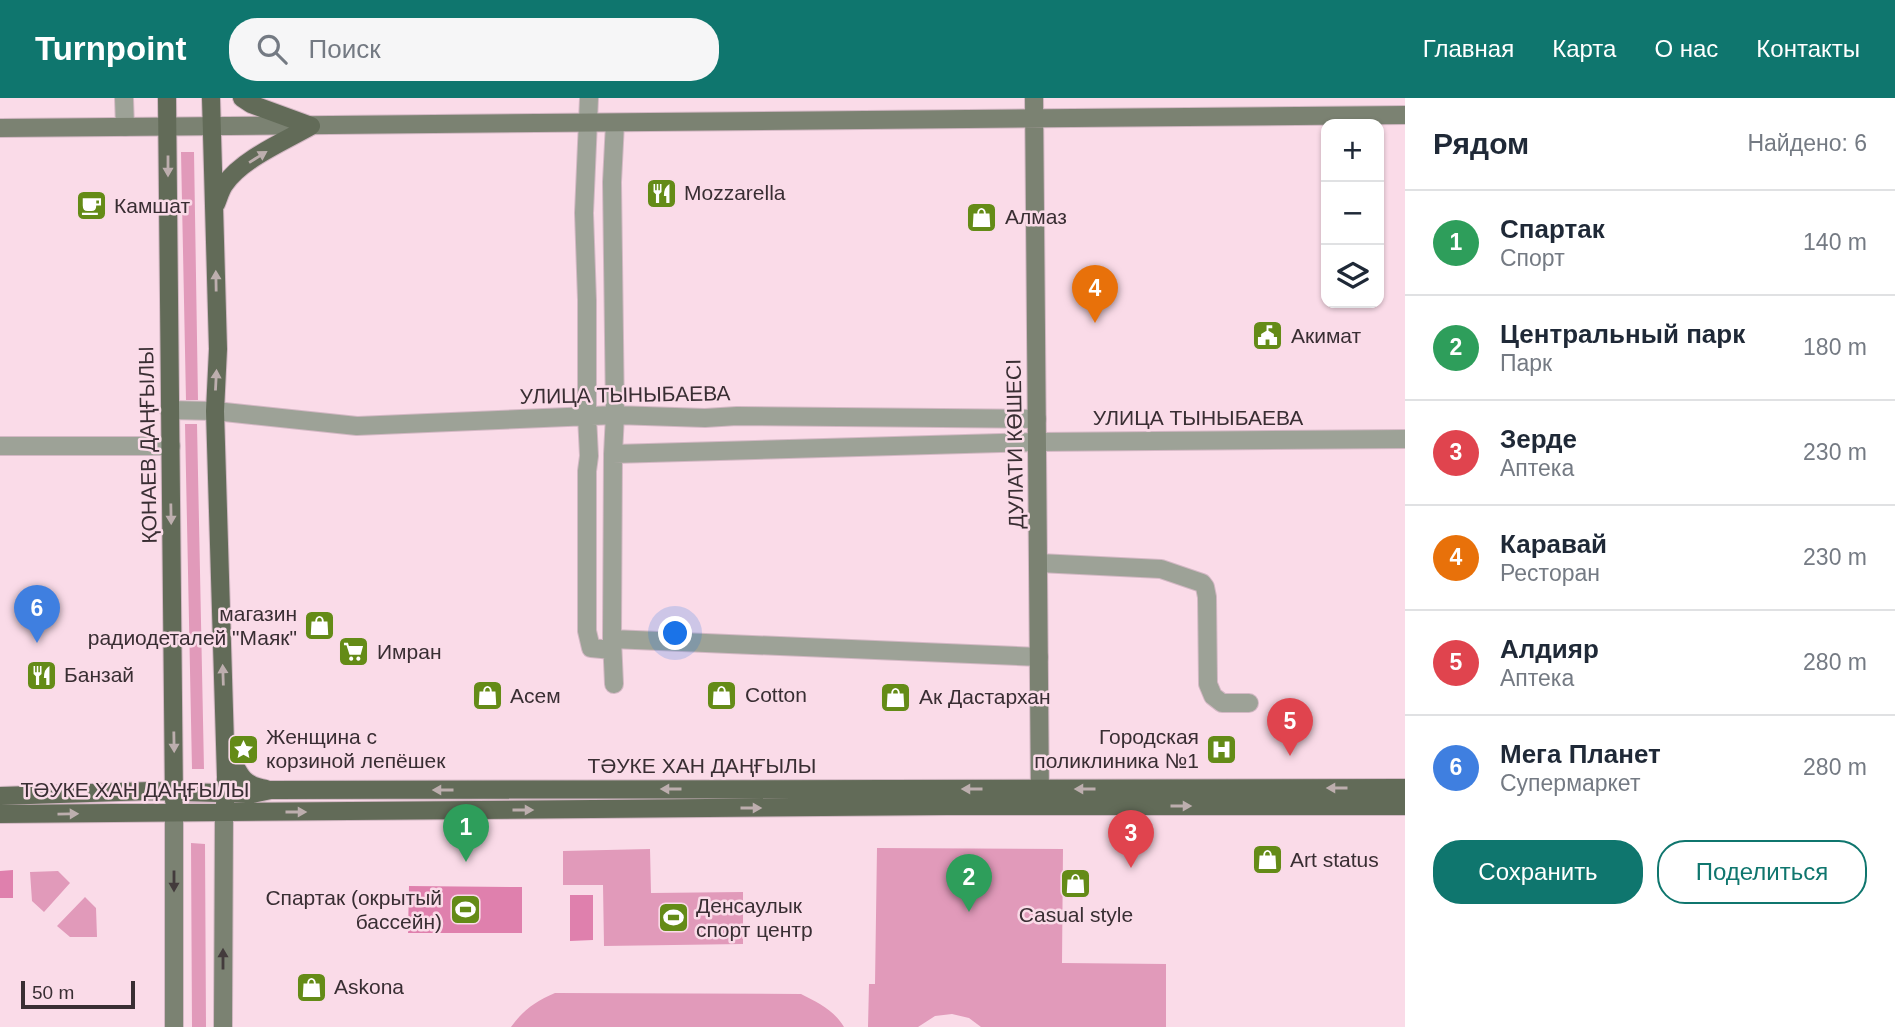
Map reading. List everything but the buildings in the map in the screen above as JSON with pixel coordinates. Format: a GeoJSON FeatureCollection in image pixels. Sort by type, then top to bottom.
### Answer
{"type":"FeatureCollection","features":[{"type":"Feature","properties":{"kind":"main road","name":"ҚОНАЕВ ДАҢҒЫЛЫ"},"geometry":{"type":"LineString","coordinates":[[167,98],[174,813]]}},
{"type":"Feature","properties":{"kind":"main road"},"geometry":{"type":"LineString","coordinates":[[211,98],[218,349],[215,411],[225,743],[224,812]]}},
{"type":"Feature","properties":{"kind":"main road"},"geometry":{"type":"LineString","coordinates":[[242,98],[251,104],[311,126]]}},
{"type":"Feature","properties":{"kind":"main road"},"geometry":{"type":"LineString","coordinates":[[215,207],[224,185],[236,171],[311,126]]}},
{"type":"Feature","properties":{"kind":"main road"},"geometry":{"type":"LineString","coordinates":[[225,743],[240,777],[252,787],[271,790]]}},
{"type":"Feature","properties":{"kind":"main road","name":"ТӘУКЕ ХАН ДАҢҒЫЛЫ"},"geometry":{"type":"LineString","coordinates":[[0,814],[1040,797],[1405,788]]}},
{"type":"Feature","properties":{"kind":"main road","name":"ТӘУКЕ ХАН ДАҢҒЫЛЫ"},"geometry":{"type":"LineString","coordinates":[[0,796],[174,792],[252,794],[271,790],[1040,797],[1405,806]]}},
{"type":"Feature","properties":{"kind":"street"},"geometry":{"type":"LineString","coordinates":[[124,98],[125,127]]}},
{"type":"Feature","properties":{"kind":"street"},"geometry":{"type":"LineString","coordinates":[[589,98],[583,213],[589,456],[588,640],[591,648],[612,644],[1039,657]]}},
{"type":"Feature","properties":{"kind":"street","name":"ДУЛАТИ КӨШЕСІ"},"geometry":{"type":"LineString","coordinates":[[1034,98],[1040,797]]}},
{"type":"Feature","properties":{"kind":"street"},"geometry":{"type":"LineString","coordinates":[[0,128],[1405,115]]}},
{"type":"Feature","properties":{"kind":"street"},"geometry":{"type":"LineString","coordinates":[[614,684],[612,183],[615,123]]}},
{"type":"Feature","properties":{"kind":"street","name":"УЛИЦА ТЫНЫБАЕВА"},"geometry":{"type":"LineString","coordinates":[[169,411],[215,411],[357,426],[615,415],[705,418],[1037,419]]}},
{"type":"Feature","properties":{"kind":"street","name":"УЛИЦА ТЫНЫБАЕВА"},"geometry":{"type":"LineString","coordinates":[[613,454],[1038,442],[1405,439]]}},
{"type":"Feature","properties":{"kind":"street"},"geometry":{"type":"LineString","coordinates":[[0,446],[171,446]]}},
{"type":"Feature","properties":{"kind":"street"},"geometry":{"type":"LineString","coordinates":[[1039,563],[1161,569],[1202,583],[1207,597],[1208,684],[1213,696],[1222,703],[1249,703]]}},
{"type":"Feature","properties":{"kind":"street"},"geometry":{"type":"LineString","coordinates":[[223,1027],[224,812]]}},
{"type":"Feature","properties":{"kind":"street"},"geometry":{"type":"LineString","coordinates":[[174,813],[174,1027]]}},
{"type":"Feature","properties":{"kind":"shaded area"},"geometry":{"type":"Polygon","coordinates":[[[181,152],[194,152],[198,400],[186,400],[181,152]]]}},
{"type":"Feature","properties":{"kind":"shaded area"},"geometry":{"type":"Polygon","coordinates":[[[185,424],[197,424],[204,769],[192,769],[185,424]]]}},
{"type":"Feature","properties":{"kind":"shaded area"},"geometry":{"type":"Polygon","coordinates":[[[191,843],[205,844],[206,1027],[192,1027],[191,843]]]}},
{"type":"Feature","properties":{"kind":"shaded area"},"geometry":{"type":"Polygon","coordinates":[[[877,848],[1063,849],[1062,963],[1166,964],[1166,1027],[981,1027],[969,1018],[952,1014],[935,1016],[918,1027],[868,1027],[869,984],[875,984],[877,848]]]}},
{"type":"Feature","properties":{"kind":"shaded area","name":"Денсаулык спорт центр"},"geometry":{"type":"Polygon","coordinates":[[[650,849],[651,893],[743,892],[743,944],[604,946],[603,885],[563,885],[563,851],[650,849]]]}},
{"type":"Feature","properties":{"kind":"shaded area"},"geometry":{"type":"Polygon","coordinates":[[[13,870],[13,898],[0,898],[0,871],[13,870]]]}},
{"type":"Feature","properties":{"kind":"shaded area"},"geometry":{"type":"Polygon","coordinates":[[[58,871],[70,883],[44,912],[32,901],[30,872],[58,871]]]}},
{"type":"Feature","properties":{"kind":"shaded area","name":"Спартак (окрытый бассейн)"},"geometry":{"type":"Polygon","coordinates":[[[409,886],[522,887],[522,933],[408,933],[409,886]]]}},
{"type":"Feature","properties":{"kind":"shaded area"},"geometry":{"type":"Polygon","coordinates":[[[570,895],[593,895],[593,940],[570,941],[570,895]]]}},
{"type":"Feature","properties":{"kind":"shaded area"},"geometry":{"type":"Polygon","coordinates":[[[85,897],[96,908],[97,937],[70,937],[57,926],[85,897]]]}},
{"type":"Feature","properties":{"kind":"shaded area"},"geometry":{"type":"Polygon","coordinates":[[[555,993],[801,994],[830,1011],[844,1027],[511,1027],[530,1007],[555,993]]]}},
{"type":"Feature","properties":{"kind":"place","name":"Mozzarella"},"geometry":{"type":"Point","coordinates":[661,193]}},
{"type":"Feature","properties":{"kind":"place","name":"Камшат"},"geometry":{"type":"Point","coordinates":[91,206]}},
{"type":"Feature","properties":{"kind":"place","name":"Алмаз"},"geometry":{"type":"Point","coordinates":[982,217]}},
{"type":"Feature","properties":{"kind":"place","name":"Каравай"},"geometry":{"type":"Point","coordinates":[1095,323]}},
{"type":"Feature","properties":{"kind":"place","name":"Акимат"},"geometry":{"type":"Point","coordinates":[1268,336]}},
{"type":"Feature","properties":{"kind":"place","name":"магазин радиодеталей \"Маяк\""},"geometry":{"type":"Point","coordinates":[320,626]}},
{"type":"Feature","properties":{"kind":"place","name":"Мега Планет"},"geometry":{"type":"Point","coordinates":[37,643]}},
{"type":"Feature","properties":{"kind":"place","name":"Имран"},"geometry":{"type":"Point","coordinates":[354,652]}},
{"type":"Feature","properties":{"kind":"place","name":"Банзай"},"geometry":{"type":"Point","coordinates":[41,675]}},
{"type":"Feature","properties":{"kind":"place","name":"Cotton"},"geometry":{"type":"Point","coordinates":[722,695]}},
{"type":"Feature","properties":{"kind":"place","name":"Асем"},"geometry":{"type":"Point","coordinates":[487,696]}},
{"type":"Feature","properties":{"kind":"place","name":"Ак Дастархан"},"geometry":{"type":"Point","coordinates":[896,697]}},
{"type":"Feature","properties":{"kind":"place","name":"Женщина с корзиной лепёшек"},"geometry":{"type":"Point","coordinates":[243,749]}},
{"type":"Feature","properties":{"kind":"place","name":"Городская поликлиника №1"},"geometry":{"type":"Point","coordinates":[1222,749]}},
{"type":"Feature","properties":{"kind":"place","name":"Алдияр"},"geometry":{"type":"Point","coordinates":[1290,756]}},
{"type":"Feature","properties":{"kind":"place","name":"Art status"},"geometry":{"type":"Point","coordinates":[1267,860]}},
{"type":"Feature","properties":{"kind":"place","name":"Спартак"},"geometry":{"type":"Point","coordinates":[466,862]}},
{"type":"Feature","properties":{"kind":"place","name":"Зерде"},"geometry":{"type":"Point","coordinates":[1131,868]}},
{"type":"Feature","properties":{"kind":"place","name":"Casual style"},"geometry":{"type":"Point","coordinates":[1076,883]}},
{"type":"Feature","properties":{"kind":"place","name":"Спартак (окрытый бассейн)"},"geometry":{"type":"Point","coordinates":[465,910]}},
{"type":"Feature","properties":{"kind":"place","name":"Центральный парк"},"geometry":{"type":"Point","coordinates":[969,912]}},
{"type":"Feature","properties":{"kind":"place","name":"Денсаулык спорт центр"},"geometry":{"type":"Point","coordinates":[673,918]}},
{"type":"Feature","properties":{"kind":"place","name":"Askona"},"geometry":{"type":"Point","coordinates":[311,987]}}]}
